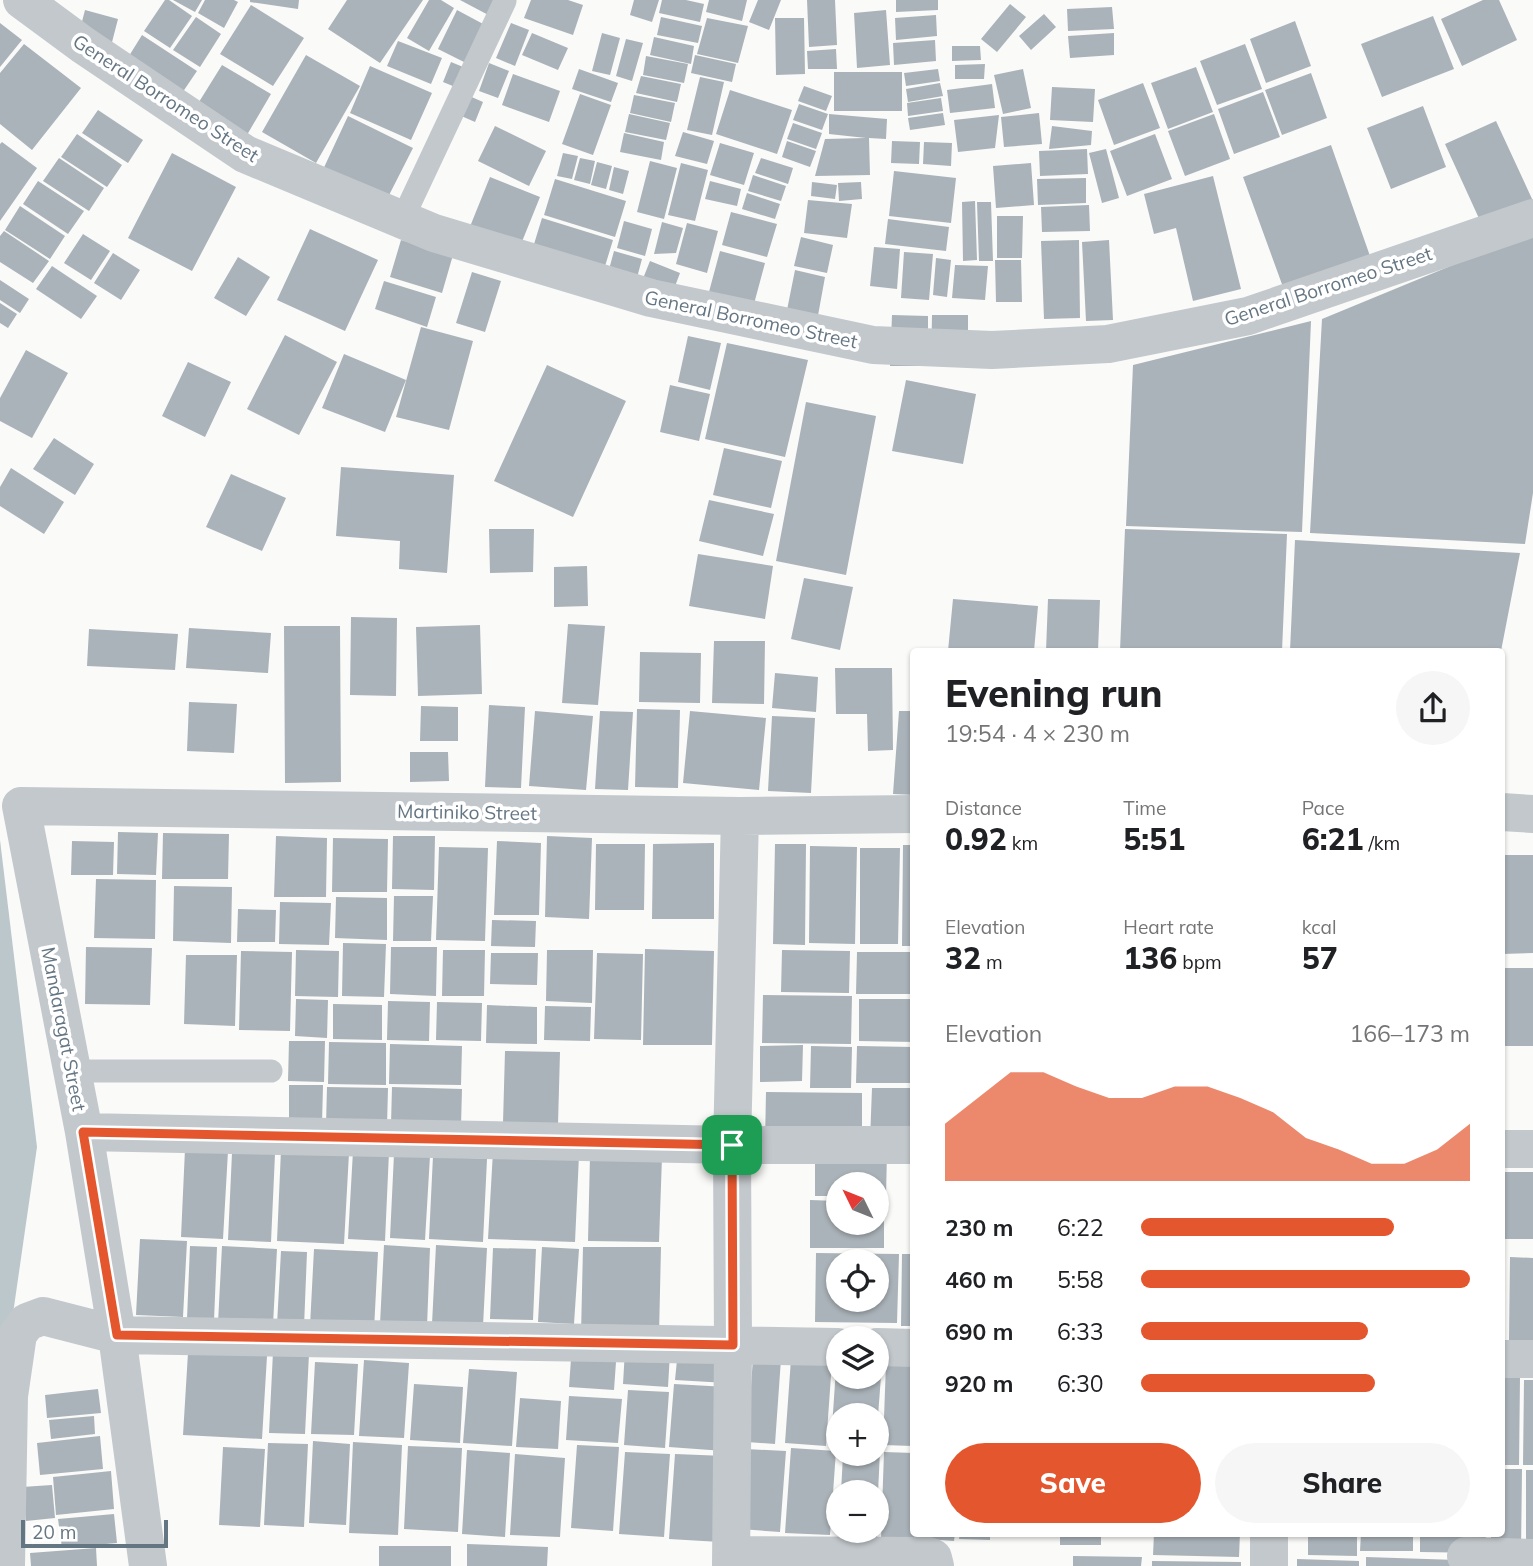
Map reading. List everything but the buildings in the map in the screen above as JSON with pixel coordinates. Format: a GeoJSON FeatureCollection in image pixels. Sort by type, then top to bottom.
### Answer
{"type":"FeatureCollection","features":[{"type":"Feature","properties":{"kind":"street","name":"General Borromeo Street"},"geometry":{"type":"LineString","coordinates":[[22,0],[83,45],[245,154],[434,233],[651,298],[873,345],[992,350],[1108,344],[1248,316],[1533,218]]}},
{"type":"Feature","properties":{"kind":"street","name":"Martiniko Street"},"geometry":{"type":"LineString","coordinates":[[21,806],[740,816],[910,814]]}},
{"type":"Feature","properties":{"kind":"street","name":"Mandaragat Street"},"geometry":{"type":"LineString","coordinates":[[21,806],[72,1070],[117,1335],[148,1566]]}},
{"type":"Feature","properties":{"kind":"street"},"geometry":{"type":"LineString","coordinates":[[1505,812],[1533,814]]}},
{"type":"Feature","properties":{"kind":"street"},"geometry":{"type":"LineString","coordinates":[[740,816],[732,1145],[731,1561],[928,1556],[933,1558],[935,1566]]}},
{"type":"Feature","properties":{"kind":"street"},"geometry":{"type":"LineString","coordinates":[[83,1132],[732,1145],[910,1145]]}},
{"type":"Feature","properties":{"kind":"street"},"geometry":{"type":"LineString","coordinates":[[1505,1149],[1533,1149]]}},
{"type":"Feature","properties":{"kind":"street"},"geometry":{"type":"LineString","coordinates":[[6,1566],[9,1396],[18,1334],[27,1322],[43,1316],[117,1335],[826,1347]]}},
{"type":"Feature","properties":{"kind":"street"},"geometry":{"type":"LineString","coordinates":[[889,1348],[910,1348]]}},
{"type":"Feature","properties":{"kind":"street"},"geometry":{"type":"LineString","coordinates":[[1505,1359],[1533,1359]]}},
{"type":"Feature","properties":{"kind":"street"},"geometry":{"type":"LineString","coordinates":[[1269,1537],[1269,1566]]}},
{"type":"Feature","properties":{"kind":"street"},"geometry":{"type":"LineString","coordinates":[[1466,1556],[1533,1558]]}},
{"type":"Feature","properties":{"kind":"lane"},"geometry":{"type":"LineString","coordinates":[[402,220],[505,1]]}},
{"type":"Feature","properties":{"kind":"lane"},"geometry":{"type":"LineString","coordinates":[[72,1070],[271,1071]]}},
{"type":"Feature","properties":{"kind":"shaded area"},"geometry":{"type":"Polygon","coordinates":[[[0,840],[37,1147],[0,1404],[0,840]]]}},
{"type":"Feature","properties":{"kind":"route"},"geometry":{"type":"LineString","coordinates":[[83,1132],[732,1145],[733,1345],[117,1335],[83,1132]]}}]}
